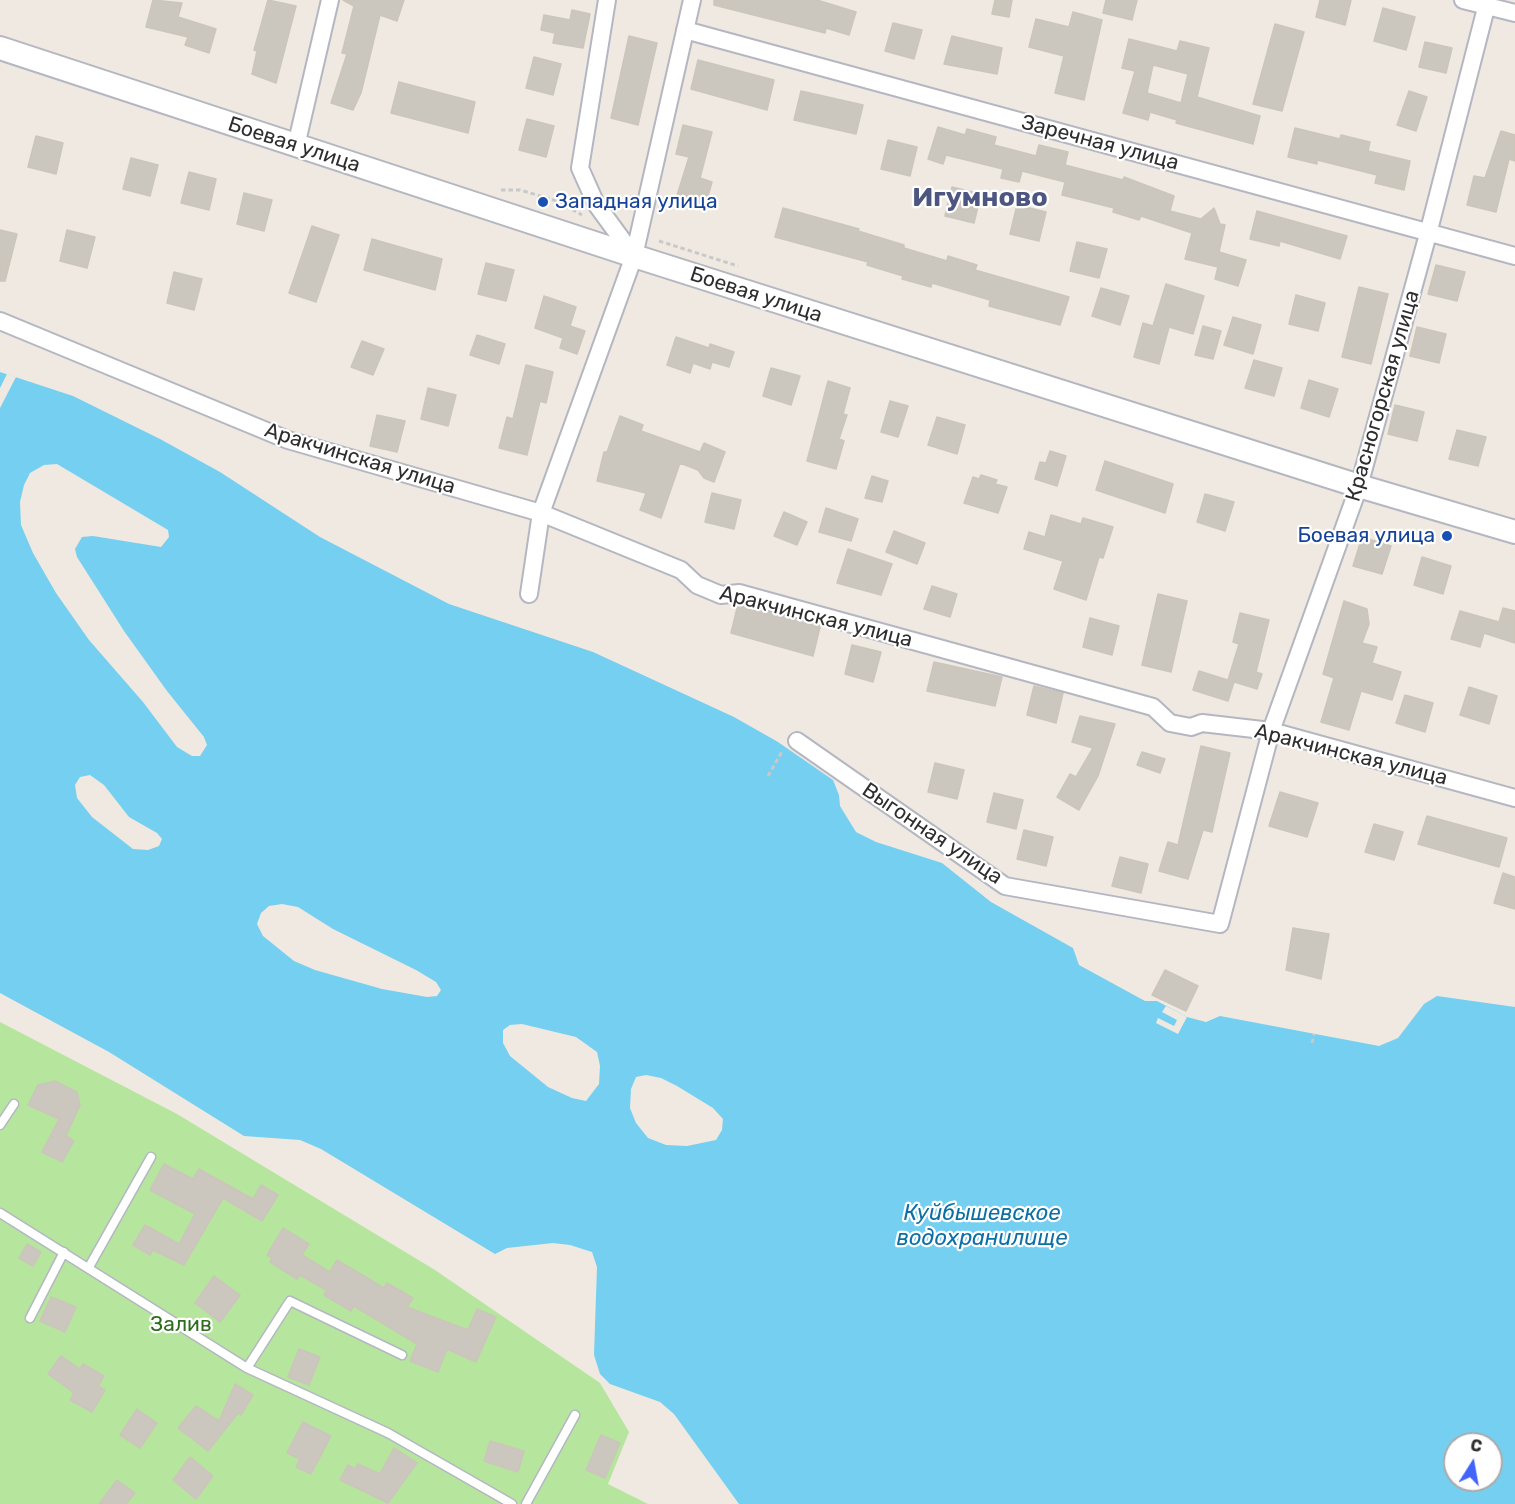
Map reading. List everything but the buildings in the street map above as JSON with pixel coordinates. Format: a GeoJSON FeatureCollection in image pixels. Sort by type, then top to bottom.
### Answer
{"type":"FeatureCollection","features":[{"type":"Feature","properties":{"kind":"main road","name":"Боевая улица"},"geometry":{"type":"LineString","coordinates":[[0,48],[634,256],[1359,486],[1515,532]]}},
{"type":"Feature","properties":{"kind":"street"},"geometry":{"type":"LineString","coordinates":[[296,146],[330,0]]}},
{"type":"Feature","properties":{"kind":"street"},"geometry":{"type":"LineString","coordinates":[[608,0],[580,168],[596,204],[634,256]]}},
{"type":"Feature","properties":{"kind":"street"},"geometry":{"type":"LineString","coordinates":[[529,594],[541,513],[634,256],[692,0]]}},
{"type":"Feature","properties":{"kind":"street"},"geometry":{"type":"LineString","coordinates":[[1463,0],[1487,3],[1515,14]]}},
{"type":"Feature","properties":{"kind":"street","name":"Красногорская улица"},"geometry":{"type":"LineString","coordinates":[[1220,924],[1271,731],[1359,486],[1428,234],[1487,3]]}},
{"type":"Feature","properties":{"kind":"street","name":"Заречная улица"},"geometry":{"type":"LineString","coordinates":[[685,30],[1515,256]]}},
{"type":"Feature","properties":{"kind":"street","name":"Аракчинская улица"},"geometry":{"type":"LineString","coordinates":[[0,321],[288,440],[541,513],[681,570],[697,585],[721,595],[739,593],[1153,707],[1170,723],[1191,727],[1202,723],[1271,731],[1515,798]]}},
{"type":"Feature","properties":{"kind":"street","name":"Выгонная улица"},"geometry":{"type":"LineString","coordinates":[[791,743],[1005,886],[1220,924]]}},
{"type":"Feature","properties":{"kind":"lane"},"geometry":{"type":"LineString","coordinates":[[0,1125],[14,1104]]}},
{"type":"Feature","properties":{"kind":"lane"},"geometry":{"type":"LineString","coordinates":[[89,1267],[151,1156]]}},
{"type":"Feature","properties":{"kind":"lane"},"geometry":{"type":"LineString","coordinates":[[0,1213],[247,1368],[388,1433],[512,1504]]}},
{"type":"Feature","properties":{"kind":"lane"},"geometry":{"type":"LineString","coordinates":[[30,1318],[64,1252]]}},
{"type":"Feature","properties":{"kind":"lane"},"geometry":{"type":"LineString","coordinates":[[247,1368],[290,1301],[402,1355]]}},
{"type":"Feature","properties":{"kind":"lane"},"geometry":{"type":"LineString","coordinates":[[526,1504],[575,1415]]}},
{"type":"Feature","properties":{"kind":"path"},"geometry":{"type":"LineString","coordinates":[[768,776],[791,743]]}},
{"type":"Feature","properties":{"kind":"path"},"geometry":{"type":"LineString","coordinates":[[1312,1043],[1314,1034]]}},
{"type":"Feature","properties":{"kind":"green space","name":"Залив"},"geometry":{"type":"Polygon","coordinates":[[[0,1022],[177,1114],[435,1270],[600,1383],[629,1432],[608,1484],[648,1504],[0,1504],[0,1022]]]}},
{"type":"Feature","properties":{"kind":"water","name":"Куйбышевское водохранилище"},"geometry":{"type":"Polygon","coordinates":[[[0,372],[73,396],[160,439],[220,472],[320,537],[449,604],[593,652],[734,717],[778,742],[833,780],[839,795],[840,806],[856,832],[876,842],[942,863],[991,902],[1073,948],[1079,965],[1145,1001],[1157,1001],[1187,1017],[1206,1022],[1220,1016],[1379,1046],[1398,1038],[1424,1004],[1437,996],[1515,1007],[1515,1504],[739,1504],[674,1414],[660,1402],[610,1384],[600,1374],[594,1355],[597,1267],[592,1252],[570,1245],[553,1243],[507,1248],[495,1254],[321,1149],[300,1140],[244,1136],[109,1052],[0,993],[0,372]],[[57,464],[44,465],[30,473],[24,485],[20,502],[21,525],[33,553],[56,593],[89,640],[143,702],[177,747],[192,756],[200,756],[207,745],[204,737],[167,691],[124,631],[77,557],[75,549],[82,537],[93,536],[161,547],[169,537],[168,530],[57,464]],[[90,775],[80,777],[75,785],[77,798],[92,817],[133,849],[148,850],[159,846],[162,839],[157,833],[129,817],[104,785],[90,775]],[[282,904],[269,906],[261,913],[257,924],[263,936],[294,961],[315,970],[382,989],[427,997],[437,996],[441,990],[436,982],[416,970],[333,929],[298,907],[282,904]],[[522,1024],[510,1025],[503,1030],[503,1043],[510,1056],[548,1087],[572,1098],[586,1101],[599,1084],[600,1066],[597,1052],[576,1037],[522,1024]],[[646,1075],[636,1077],[631,1089],[630,1108],[636,1123],[648,1138],[666,1145],[687,1146],[716,1140],[722,1130],[723,1119],[713,1108],[661,1078],[646,1075]]]}},
{"type":"Feature","properties":{"kind":"pier"},"geometry":{"type":"Polygon","coordinates":[[[7,374],[16,377],[0,408],[0,388],[7,374]]]}},
{"type":"Feature","properties":{"kind":"pier"},"geometry":{"type":"Polygon","coordinates":[[[1166,1006],[1187,1017],[1178,1034],[1156,1023],[1158,1018],[1174,1026],[1177,1020],[1162,1012],[1166,1006]]]}},
{"type":"Feature","properties":{"kind":"place","name":"Западная улица"},"geometry":{"type":"Point","coordinates":[543,202]}},
{"type":"Feature","properties":{"kind":"place","name":"Боевая улица"},"geometry":{"type":"Point","coordinates":[1447,536]}},
{"type":"Feature","properties":{"kind":"district","name":"Игумново"},"geometry":{"type":"Point","coordinates":[980,198]}}]}
